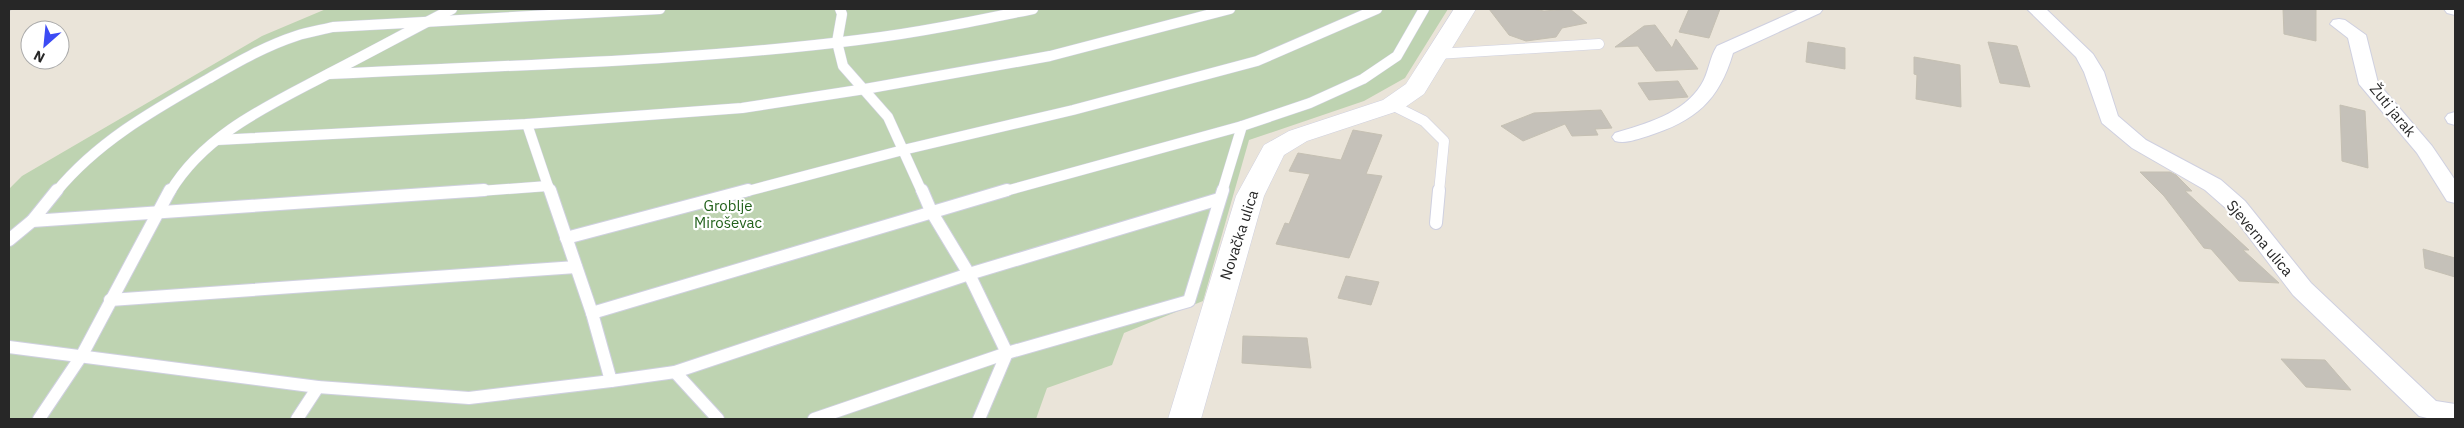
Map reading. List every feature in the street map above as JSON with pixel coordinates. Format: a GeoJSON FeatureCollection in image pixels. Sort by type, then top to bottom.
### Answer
{"type":"FeatureCollection","features":[{"type":"Feature","properties":{"kind":"street","name":"Novačka ulica"},"geometry":{"type":"LineString","coordinates":[[1184,419],[1250,196],[1273,150],[1298,136],[1392,105],[1415,89],[1465,9]]}},
{"type":"Feature","properties":{"kind":"street"},"geometry":{"type":"LineString","coordinates":[[1622,137],[1651,129],[1695,107],[1710,88],[1724,50],[1814,9]]}},
{"type":"Feature","properties":{"kind":"street","name":"Sjeverna ulica"},"geometry":{"type":"LineString","coordinates":[[2036,9],[2084,54],[2094,72],[2109,119],[2139,144],[2213,185],[2237,206],[2302,289],[2435,414],[2455,414]]}},
{"type":"Feature","properties":{"kind":"street","name":"Žuti jarak"},"geometry":{"type":"LineString","coordinates":[[2339,24],[2357,35],[2369,84],[2425,150],[2455,196]]}},
{"type":"Feature","properties":{"kind":"lane"},"geometry":{"type":"LineString","coordinates":[[39,419],[82,355],[157,213],[179,176],[201,152],[252,114],[452,9]]}},
{"type":"Feature","properties":{"kind":"lane"},"geometry":{"type":"LineString","coordinates":[[9,240],[32,221],[75,169],[106,142],[180,94],[247,57],[296,36],[333,27],[660,9]]}},
{"type":"Feature","properties":{"kind":"lane"},"geometry":{"type":"LineString","coordinates":[[840,9],[842,14],[837,42],[843,66],[888,117],[932,211],[969,274],[1007,353],[979,419]]}},
{"type":"Feature","properties":{"kind":"lane"},"geometry":{"type":"LineString","coordinates":[[328,74],[672,59],[837,42],[970,24],[1033,9]]}},
{"type":"Feature","properties":{"kind":"lane"},"geometry":{"type":"LineString","coordinates":[[216,140],[527,124],[742,108],[865,89],[1050,56],[1230,9]]}},
{"type":"Feature","properties":{"kind":"lane"},"geometry":{"type":"LineString","coordinates":[[566,238],[903,150],[1072,110],[1257,61],[1377,9]]}},
{"type":"Feature","properties":{"kind":"lane"},"geometry":{"type":"LineString","coordinates":[[592,313],[932,211],[1242,126],[1310,103],[1363,79],[1397,56],[1424,9]]}},
{"type":"Feature","properties":{"kind":"lane"},"geometry":{"type":"LineString","coordinates":[[1437,54],[1599,44]]}},
{"type":"Feature","properties":{"kind":"lane"},"geometry":{"type":"LineString","coordinates":[[1392,105],[1424,121],[1444,141],[1436,223]]}},
{"type":"Feature","properties":{"kind":"lane"},"geometry":{"type":"LineString","coordinates":[[527,124],[592,313],[611,381]]}},
{"type":"Feature","properties":{"kind":"lane"},"geometry":{"type":"LineString","coordinates":[[814,419],[1007,353],[1189,302],[1242,126]]}},
{"type":"Feature","properties":{"kind":"lane"},"geometry":{"type":"LineString","coordinates":[[32,221],[548,186]]}},
{"type":"Feature","properties":{"kind":"lane"},"geometry":{"type":"LineString","coordinates":[[9,347],[318,387],[469,398],[611,381],[676,372],[969,274],[1219,199]]}},
{"type":"Feature","properties":{"kind":"lane"},"geometry":{"type":"LineString","coordinates":[[110,300],[576,267]]}},
{"type":"Feature","properties":{"kind":"lane"},"geometry":{"type":"LineString","coordinates":[[676,372],[718,419]]}},
{"type":"Feature","properties":{"kind":"lane"},"geometry":{"type":"LineString","coordinates":[[297,419],[318,387]]}},
{"type":"Feature","properties":{"kind":"green space","name":"Groblje Miroševac"},"geometry":{"type":"Polygon","coordinates":[[[326,9],[1448,9],[1405,78],[1364,101],[1249,140],[1203,301],[1124,333],[1112,365],[1047,388],[1036,419],[9,419],[9,189],[22,176],[262,36],[326,9]]]}},
{"type":"Feature","properties":{"kind":"building"},"geometry":{"type":"Polygon","coordinates":[[[1489,9],[1533,9],[1544,11],[1570,9],[1587,23],[1562,28],[1556,37],[1526,41],[1509,35],[1489,9]]]}},
{"type":"Feature","properties":{"kind":"building"},"geometry":{"type":"Polygon","coordinates":[[[1689,9],[1720,9],[1709,38],[1679,32],[1689,9]]]}},
{"type":"Feature","properties":{"kind":"building"},"geometry":{"type":"Polygon","coordinates":[[[2283,9],[2316,9],[2316,41],[2284,34],[2283,9]]]}},
{"type":"Feature","properties":{"kind":"building"},"geometry":{"type":"Polygon","coordinates":[[[1655,25],[1672,48],[1676,39],[1698,69],[1656,71],[1638,46],[1615,47],[1644,26],[1655,25]]]}},
{"type":"Feature","properties":{"kind":"building"},"geometry":{"type":"Polygon","coordinates":[[[1808,42],[1845,48],[1845,69],[1806,62],[1808,42]]]}},
{"type":"Feature","properties":{"kind":"building"},"geometry":{"type":"Polygon","coordinates":[[[1988,42],[2017,46],[2030,87],[2000,83],[1988,42]]]}},
{"type":"Feature","properties":{"kind":"building"},"geometry":{"type":"Polygon","coordinates":[[[1914,57],[1960,65],[1961,107],[1916,99],[1917,75],[1914,74],[1914,57]]]}},
{"type":"Feature","properties":{"kind":"building"},"geometry":{"type":"Polygon","coordinates":[[[1678,81],[1688,97],[1649,100],[1638,83],[1678,81]]]}},
{"type":"Feature","properties":{"kind":"building"},"geometry":{"type":"Polygon","coordinates":[[[2340,105],[2365,111],[2368,168],[2342,161],[2340,105]]]}},
{"type":"Feature","properties":{"kind":"building"},"geometry":{"type":"Polygon","coordinates":[[[1601,110],[1612,128],[1595,129],[1598,135],[1572,136],[1565,124],[1523,141],[1501,126],[1534,113],[1601,110]]]}},
{"type":"Feature","properties":{"kind":"building"},"geometry":{"type":"Polygon","coordinates":[[[1353,130],[1382,135],[1366,174],[1382,176],[1349,258],[1276,244],[1285,223],[1289,224],[1310,174],[1289,171],[1298,153],[1341,160],[1353,130]]]}},
{"type":"Feature","properties":{"kind":"building"},"geometry":{"type":"Polygon","coordinates":[[[2140,172],[2170,172],[2176,175],[2192,191],[2185,191],[2249,250],[2243,250],[2279,283],[2239,281],[2211,249],[2204,248],[2164,196],[2140,172]]]}},
{"type":"Feature","properties":{"kind":"building"},"geometry":{"type":"Polygon","coordinates":[[[2423,249],[2455,258],[2455,277],[2425,268],[2423,249]]]}},
{"type":"Feature","properties":{"kind":"building"},"geometry":{"type":"Polygon","coordinates":[[[1346,276],[1379,282],[1371,305],[1338,298],[1346,276]]]}},
{"type":"Feature","properties":{"kind":"building"},"geometry":{"type":"Polygon","coordinates":[[[1243,336],[1307,338],[1311,368],[1242,363],[1243,336]]]}},
{"type":"Feature","properties":{"kind":"building"},"geometry":{"type":"Polygon","coordinates":[[[2281,359],[2325,360],[2351,390],[2306,387],[2281,359]]]}}]}
